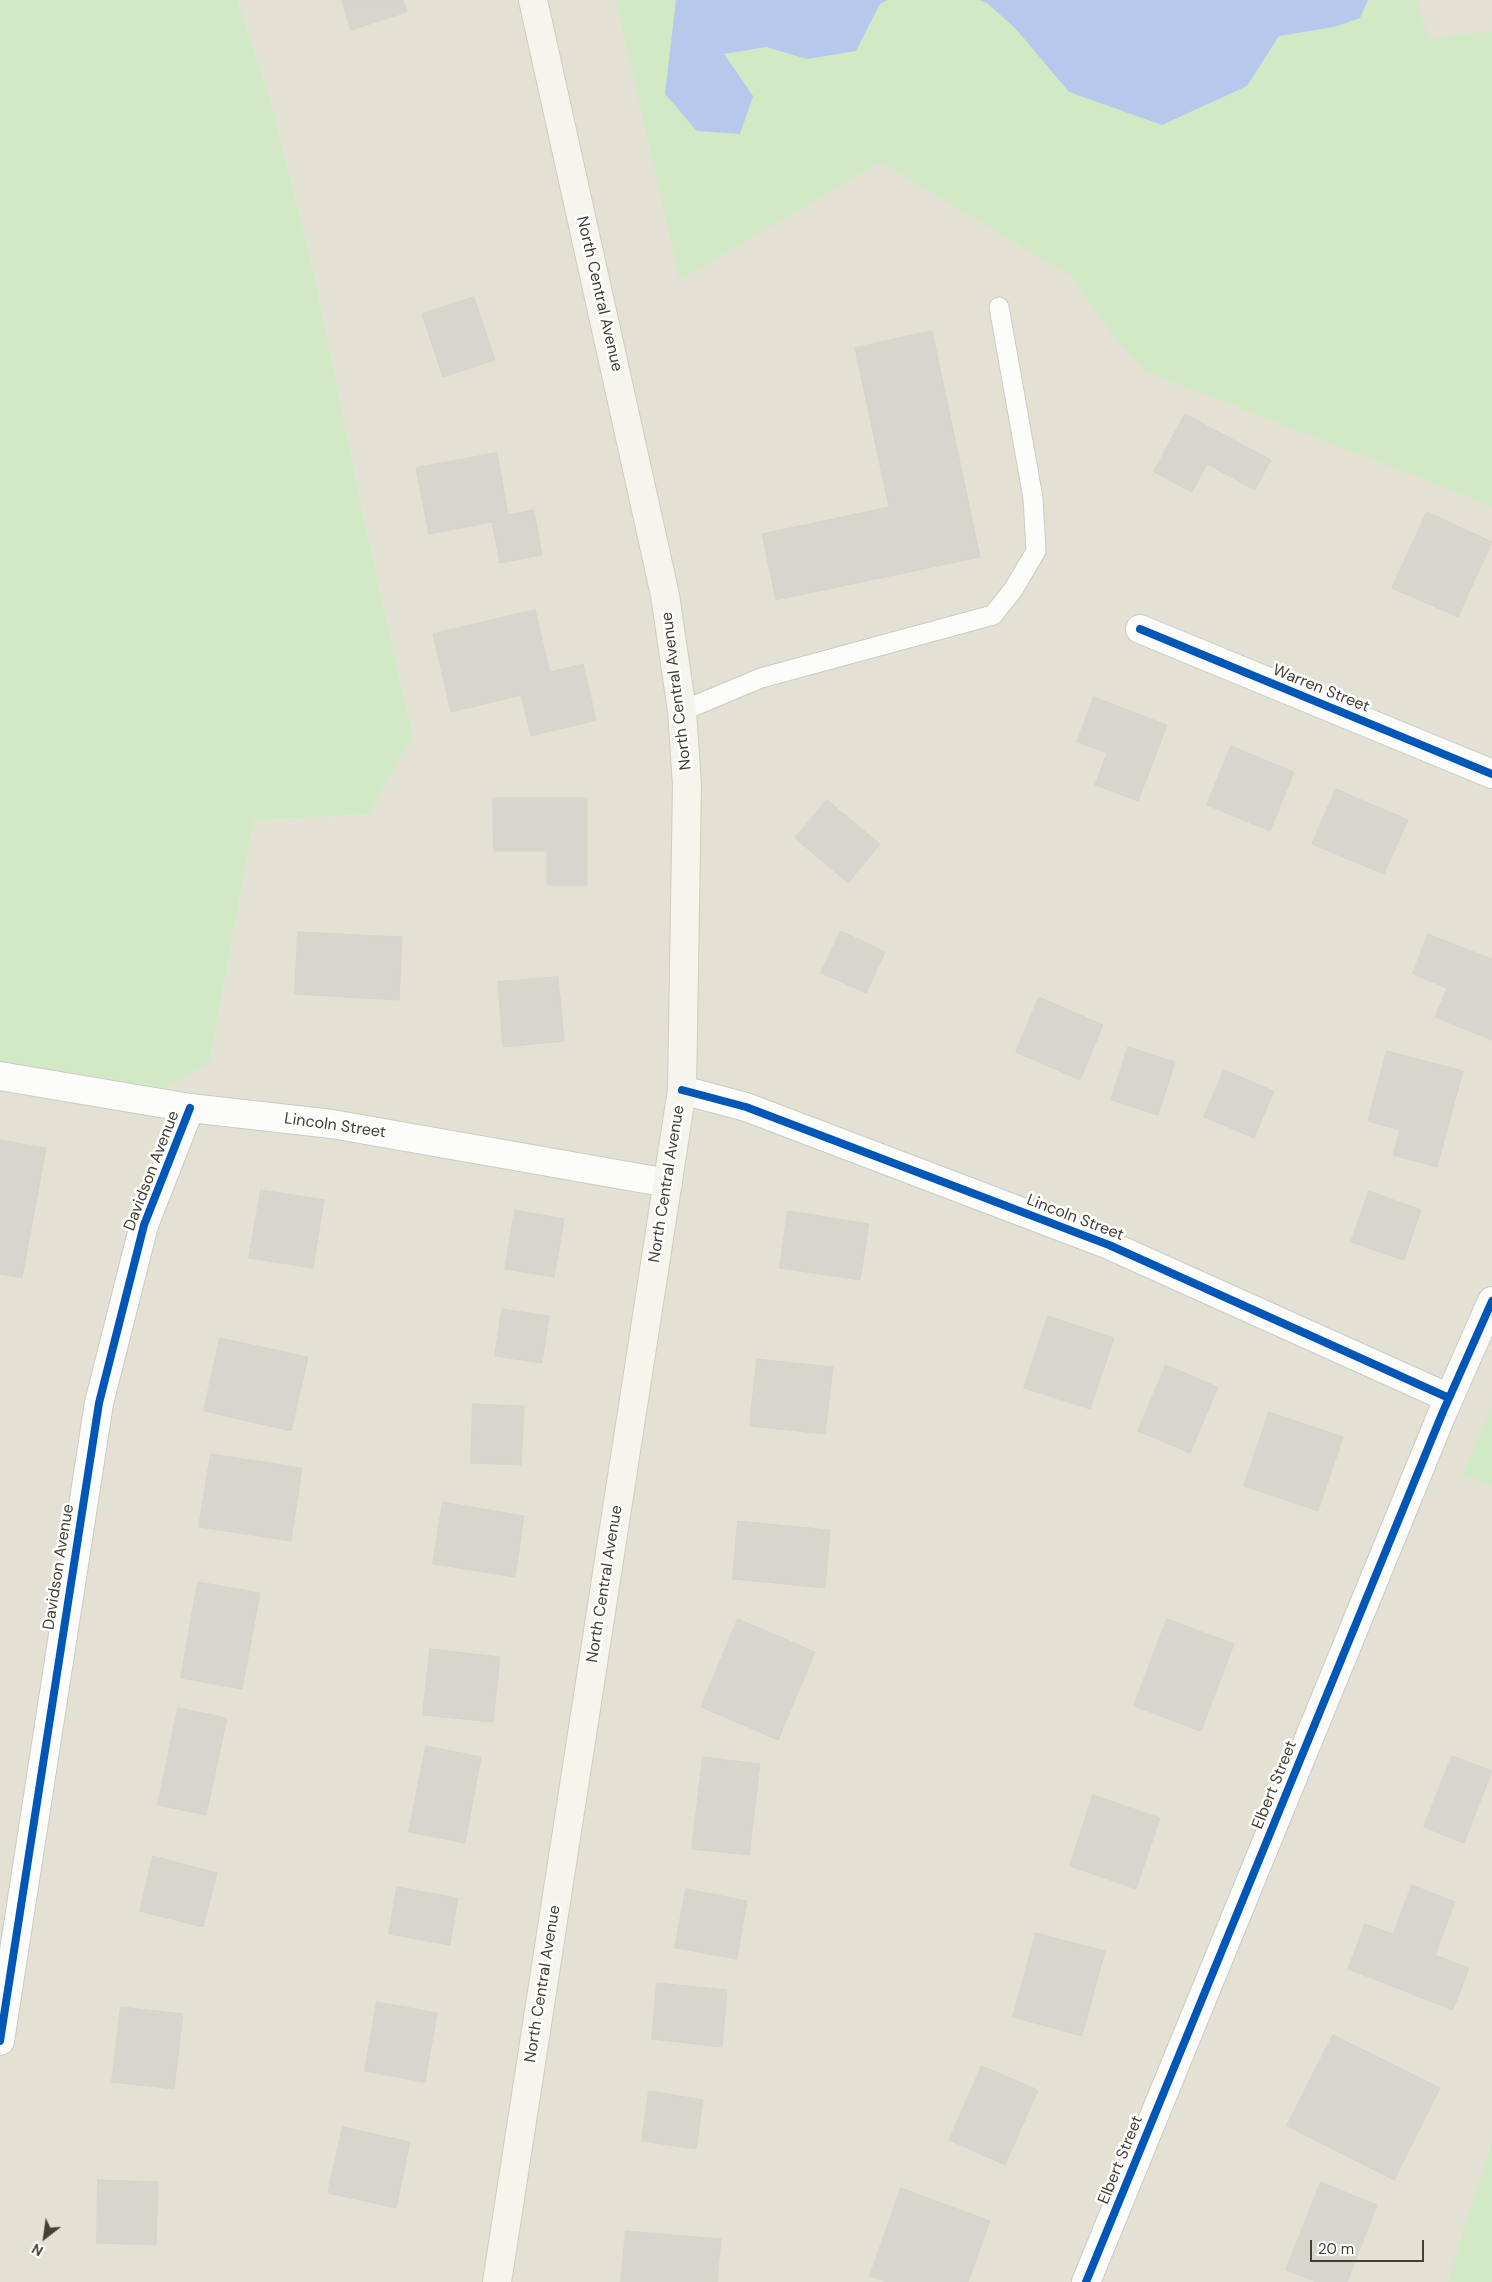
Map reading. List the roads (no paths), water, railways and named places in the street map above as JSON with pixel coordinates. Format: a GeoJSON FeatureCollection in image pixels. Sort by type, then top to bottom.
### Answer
{"type":"FeatureCollection","features":[{"type":"Feature","properties":{"kind":"main road","name":"North Central Avenue"},"geometry":{"type":"LineString","coordinates":[[497,2282],[682,1090],[687,785],[682,711],[661,576],[533,0]]}},
{"type":"Feature","properties":{"kind":"street","name":"Warren Street"},"geometry":{"type":"LineString","coordinates":[[1140,629],[1492,774]]}},
{"type":"Feature","properties":{"kind":"street","name":"Lincoln Street"},"geometry":{"type":"LineString","coordinates":[[0,1076],[190,1108],[332,1124],[668,1183]]}},
{"type":"Feature","properties":{"kind":"street","name":"Lincoln Street"},"geometry":{"type":"LineString","coordinates":[[682,1090],[746,1107],[1109,1245],[1449,1398]]}},
{"type":"Feature","properties":{"kind":"street","name":"Davidson Avenue"},"geometry":{"type":"LineString","coordinates":[[0,2040],[99,1402],[144,1225],[190,1108]]}},
{"type":"Feature","properties":{"kind":"street","name":"Elbert Street"},"geometry":{"type":"LineString","coordinates":[[1086,2282],[1449,1398],[1492,1301]]}},
{"type":"Feature","properties":{"kind":"lane"},"geometry":{"type":"LineString","coordinates":[[682,711],[761,678],[993,615],[1013,590],[1036,551],[1033,498],[999,307]]}},
{"type":"Feature","properties":{"kind":"water"},"geometry":{"type":"Polygon","coordinates":[[[676,0],[888,0],[880,4],[856,51],[807,59],[766,47],[724,54],[753,96],[740,134],[697,131],[665,94],[676,0]]]}},
{"type":"Feature","properties":{"kind":"water"},"geometry":{"type":"Polygon","coordinates":[[[979,0],[1368,0],[1360,18],[1334,27],[1279,36],[1247,86],[1162,125],[1069,92],[1016,29],[987,3],[979,0]]]}}]}
